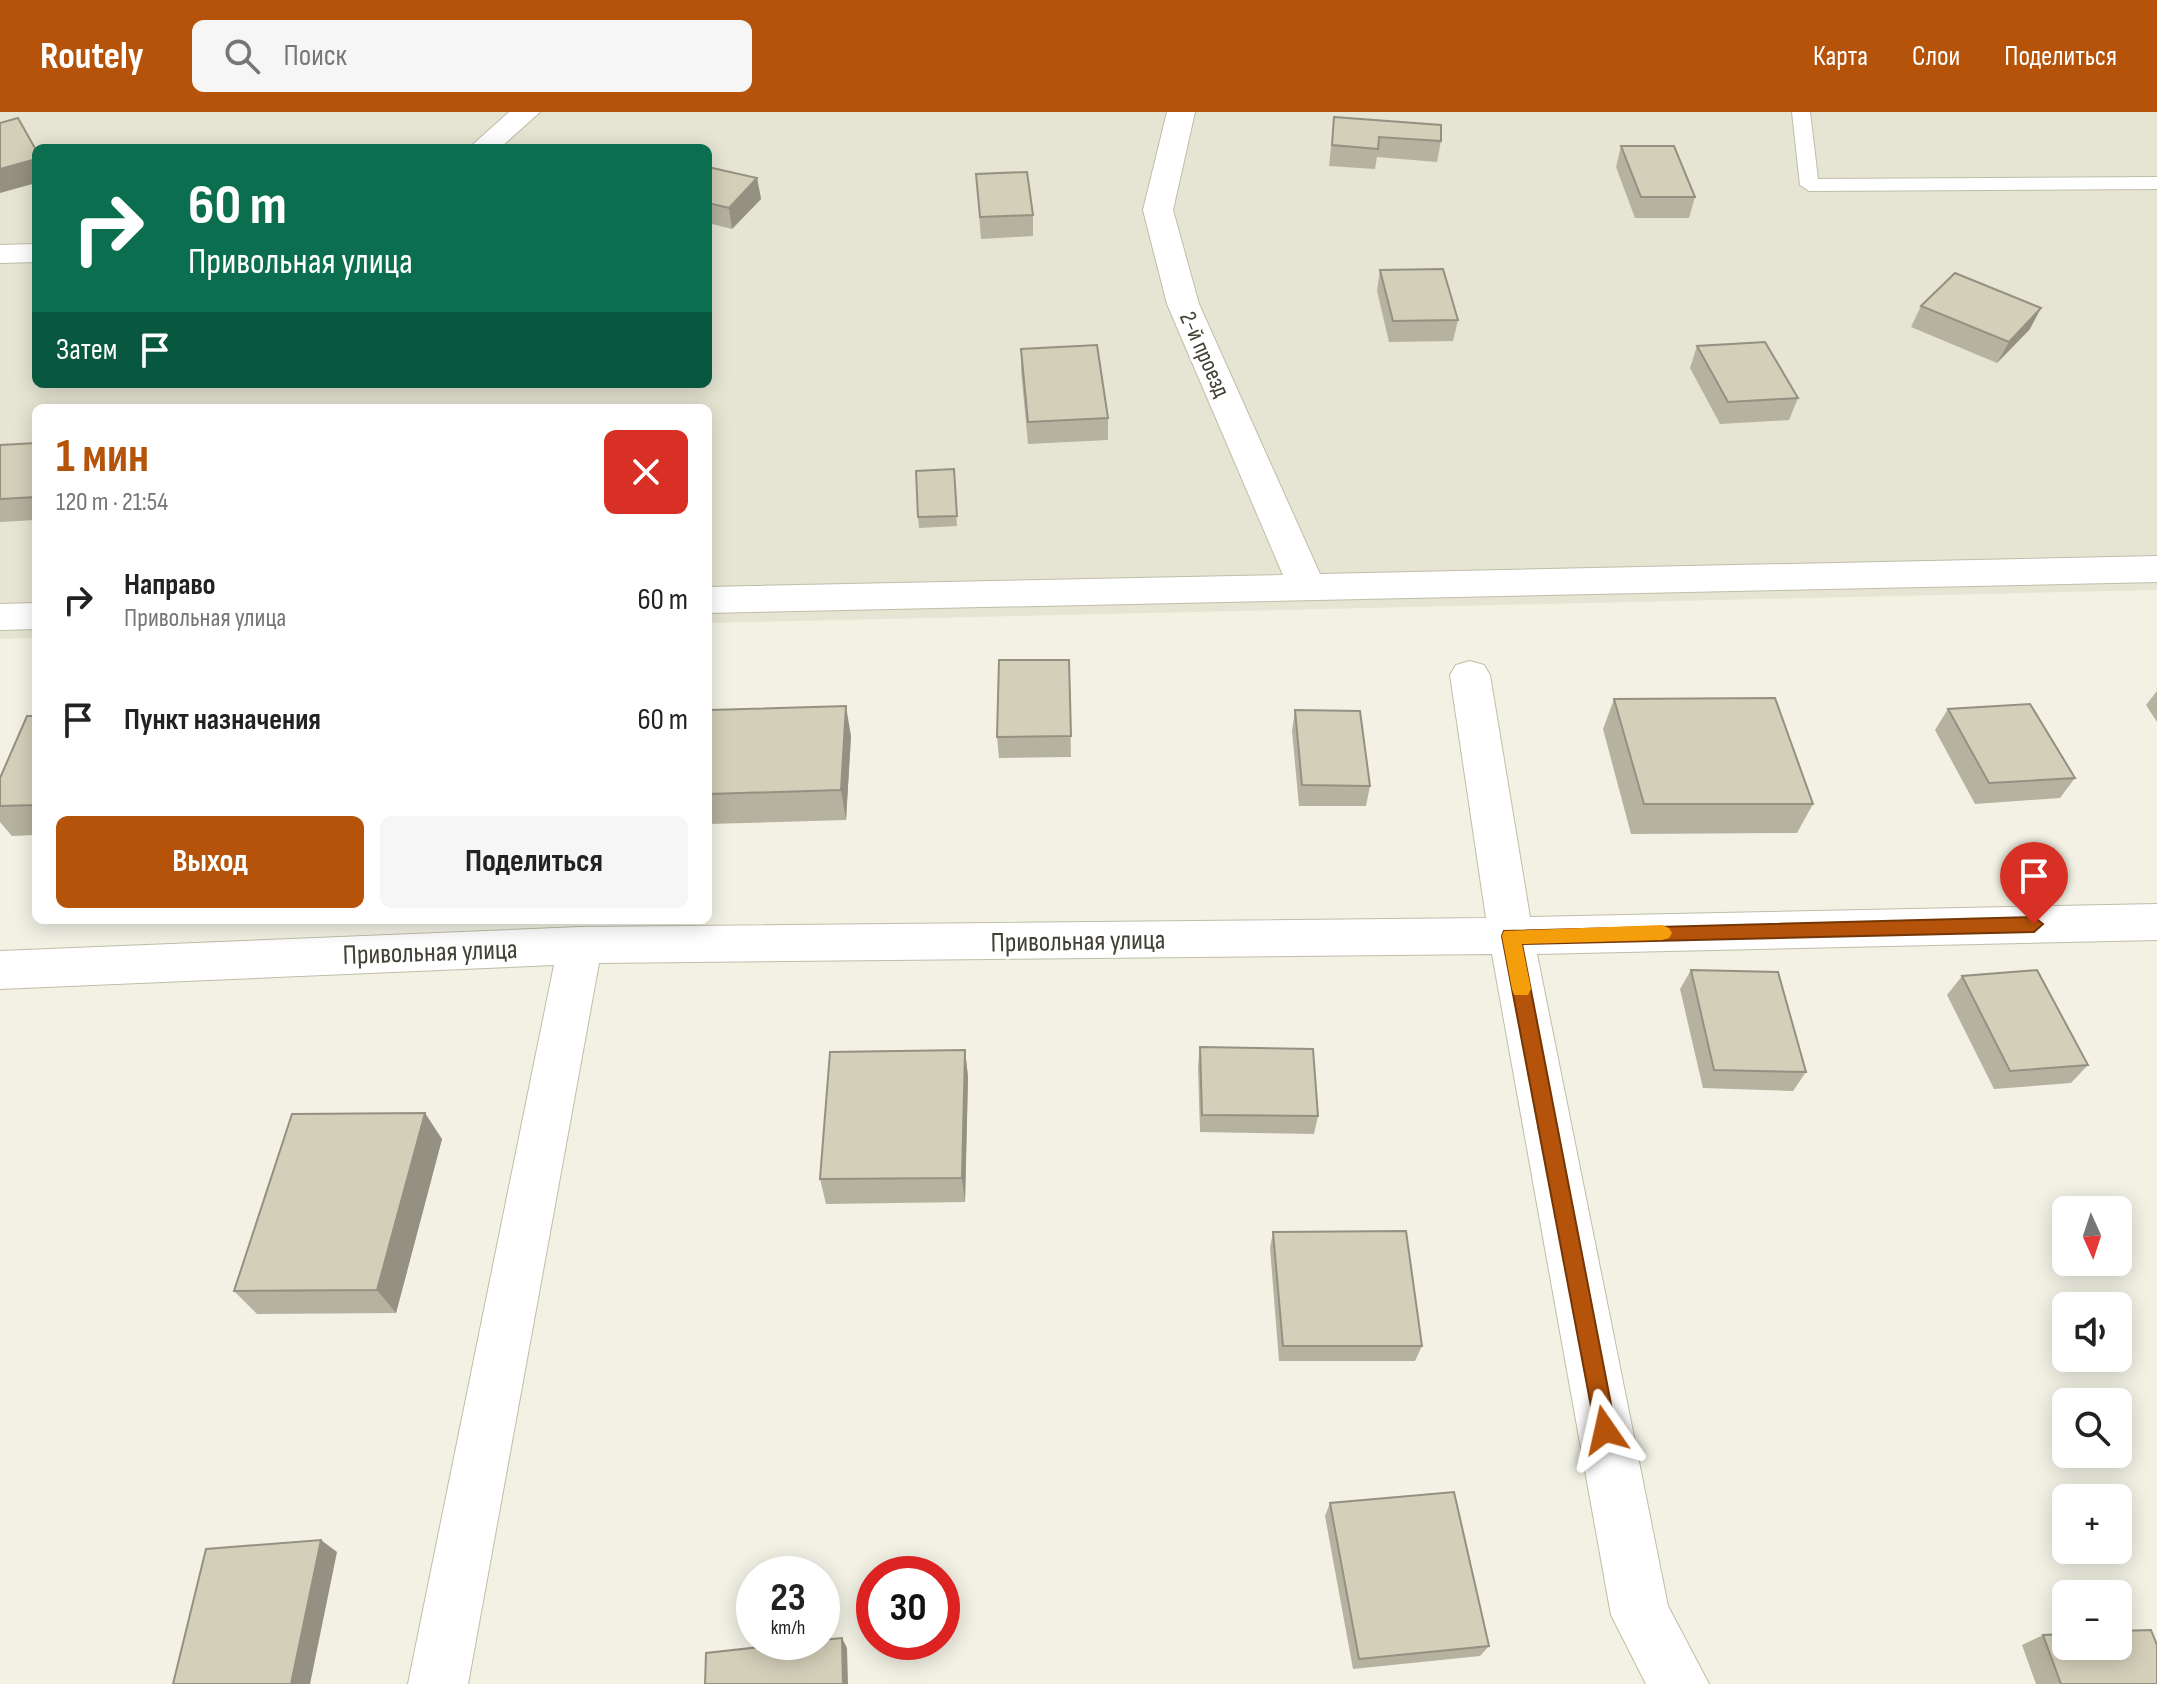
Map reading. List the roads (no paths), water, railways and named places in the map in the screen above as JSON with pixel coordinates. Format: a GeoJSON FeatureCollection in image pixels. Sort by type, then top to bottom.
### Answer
{"type":"FeatureCollection","features":[{"type":"Feature","properties":{"kind":"street"},"geometry":{"type":"LineString","coordinates":[[488,144],[526,112]]}},
{"type":"Feature","properties":{"kind":"street","name":"2-й проезд"},"geometry":{"type":"LineString","coordinates":[[1181,112],[1158,210],[1183,304],[1307,586]]}},
{"type":"Feature","properties":{"kind":"street"},"geometry":{"type":"LineString","coordinates":[[0,254],[32,253]]}},
{"type":"Feature","properties":{"kind":"street"},"geometry":{"type":"LineString","coordinates":[[712,600],[2157,569]]}},
{"type":"Feature","properties":{"kind":"street"},"geometry":{"type":"LineString","coordinates":[[0,617],[32,616]]}},
{"type":"Feature","properties":{"kind":"street"},"geometry":{"type":"LineString","coordinates":[[1470,675],[1511,936],[1640,1615],[1679,1684]]}},
{"type":"Feature","properties":{"kind":"street","name":"Привольная улица"},"geometry":{"type":"LineString","coordinates":[[0,970],[580,945],[1511,936],[2157,922]]}},
{"type":"Feature","properties":{"kind":"street"},"geometry":{"type":"LineString","coordinates":[[438,1684],[580,945]]}},
{"type":"Feature","properties":{"kind":"lane"},"geometry":{"type":"LineString","coordinates":[[1801,112],[1809,185],[2157,183]]}}]}
